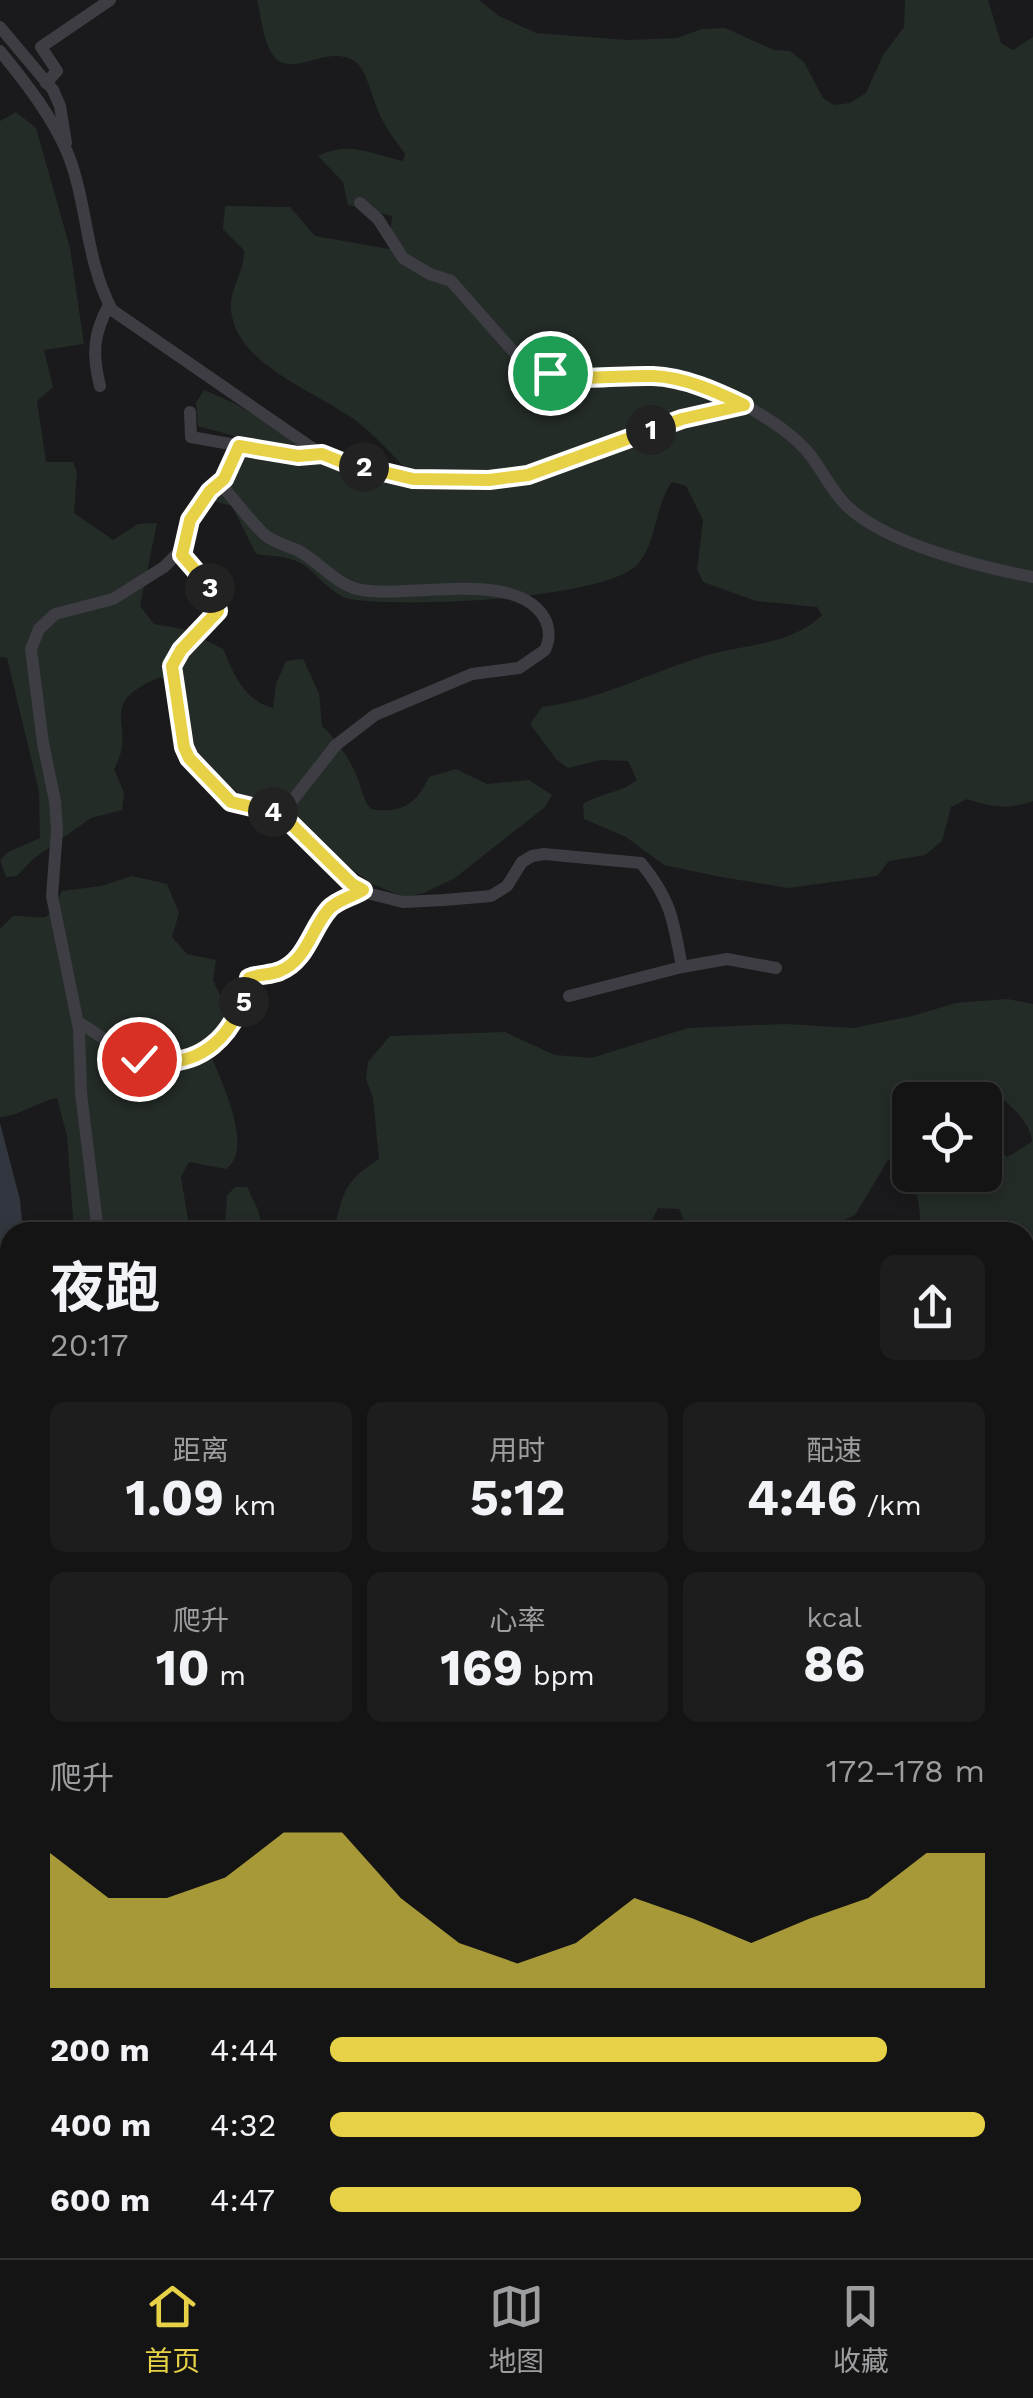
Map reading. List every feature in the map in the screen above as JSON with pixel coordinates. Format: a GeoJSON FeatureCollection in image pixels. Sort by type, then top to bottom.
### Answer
{"type":"FeatureCollection","features":[{"type":"Feature","properties":{"kind":"street"},"geometry":{"type":"LineString","coordinates":[[46,82],[57,71],[41,47],[111,0]]}},
{"type":"Feature","properties":{"kind":"street"},"geometry":{"type":"LineString","coordinates":[[0,27],[46,82],[60,106],[94,269],[112,310],[322,454],[413,479],[489,480],[528,475],[682,419],[744,405]]}},
{"type":"Feature","properties":{"kind":"street"},"geometry":{"type":"LineString","coordinates":[[0,51],[43,107],[68,156]]}},
{"type":"Feature","properties":{"kind":"street"},"geometry":{"type":"LineString","coordinates":[[360,203],[378,218],[403,258],[452,282],[520,358],[550,373],[579,380],[657,376],[716,391],[776,423],[808,452],[846,506],[870,523],[954,560],[1033,577]]}},
{"type":"Feature","properties":{"kind":"street"},"geometry":{"type":"LineString","coordinates":[[100,386],[93,347],[98,325],[109,305]]}},
{"type":"Feature","properties":{"kind":"street"},"geometry":{"type":"LineString","coordinates":[[190,412],[191,437],[298,456],[322,454]]}},
{"type":"Feature","properties":{"kind":"street"},"geometry":{"type":"LineString","coordinates":[[97,1222],[81,1093],[78,1022],[52,896],[55,802],[43,743],[32,648],[46,620],[55,614],[113,600],[164,567],[182,550],[190,520],[220,483],[239,446]]}},
{"type":"Feature","properties":{"kind":"street"},"geometry":{"type":"LineString","coordinates":[[220,483],[263,534],[301,552],[354,588],[453,588],[508,594],[527,599],[539,608],[548,627],[546,650],[530,664],[472,674],[374,715],[336,745],[281,814]]}},
{"type":"Feature","properties":{"kind":"street"},"geometry":{"type":"LineString","coordinates":[[182,550],[188,564],[214,592],[218,611],[181,650],[172,666],[184,747],[189,758],[231,802],[281,814],[352,884],[403,902],[491,896],[507,886],[522,862],[532,856],[642,862],[664,890],[671,908],[682,967]]}},
{"type":"Feature","properties":{"kind":"street"},"geometry":{"type":"LineString","coordinates":[[78,1022],[139,1059],[164,1064],[198,1056],[217,1042],[241,1013],[249,978],[280,971],[292,962],[308,948],[328,910],[363,890]]}},
{"type":"Feature","properties":{"kind":"street"},"geometry":{"type":"LineString","coordinates":[[568,996],[727,959],[776,968]]}},
{"type":"Feature","properties":{"kind":"shaded area"},"geometry":{"type":"Polygon","coordinates":[[[257,0],[479,0],[499,16],[536,33],[628,40],[677,38],[702,29],[725,28],[774,50],[790,51],[804,62],[823,98],[834,105],[850,103],[866,93],[883,55],[904,27],[905,0],[988,0],[1001,43],[1013,50],[1033,37],[1033,801],[1000,806],[967,799],[951,807],[942,841],[925,855],[889,861],[877,876],[788,888],[664,865],[626,837],[584,819],[583,804],[637,780],[628,761],[601,760],[568,768],[556,759],[530,724],[542,707],[603,693],[714,653],[779,639],[822,615],[817,607],[756,601],[703,582],[697,569],[703,520],[686,486],[672,482],[661,503],[649,546],[637,565],[617,577],[544,594],[454,601],[350,599],[294,560],[256,554],[232,506],[214,501],[235,473],[238,437],[198,426],[196,403],[204,390],[236,404],[327,461],[411,474],[355,420],[262,361],[236,329],[231,302],[244,250],[223,229],[225,206],[290,207],[315,236],[389,249],[392,216],[348,205],[343,182],[318,156],[350,149],[403,161],[405,154],[383,121],[358,64],[334,56],[285,64],[268,46],[257,0]]]}},
{"type":"Feature","properties":{"kind":"shaded area"},"geometry":{"type":"Polygon","coordinates":[[[16,112],[36,128],[70,248],[84,344],[44,350],[53,387],[37,401],[46,462],[73,462],[77,472],[74,513],[113,540],[138,524],[157,523],[140,606],[154,624],[183,629],[223,649],[236,677],[254,699],[273,708],[276,684],[286,661],[303,659],[319,693],[322,726],[348,759],[371,809],[391,810],[407,805],[429,777],[456,769],[487,784],[529,780],[552,795],[545,807],[455,878],[424,893],[404,897],[372,884],[350,868],[280,802],[243,797],[191,746],[183,698],[161,677],[140,687],[122,707],[121,753],[114,769],[124,793],[122,810],[91,818],[33,859],[17,876],[6,877],[0,860],[8,852],[40,838],[39,791],[7,658],[0,657],[0,121],[16,112]]]}},
{"type":"Feature","properties":{"kind":"shaded area"},"geometry":{"type":"Polygon","coordinates":[[[132,876],[167,884],[179,913],[172,937],[187,954],[216,960],[213,980],[226,1008],[239,1005],[206,1044],[236,1127],[234,1159],[226,1169],[189,1162],[181,1177],[191,1222],[73,1222],[67,1136],[57,1098],[0,1117],[0,929],[13,916],[45,917],[62,891],[101,886],[132,876]]]}},
{"type":"Feature","properties":{"kind":"shaded area"},"geometry":{"type":"Polygon","coordinates":[[[1007,999],[1033,1004],[1033,1222],[920,1222],[916,1192],[1002,1192],[1002,1153],[1007,1157],[1032,1142],[1027,1125],[1002,1098],[1002,1082],[892,1082],[892,1159],[888,1160],[855,1215],[840,1222],[685,1222],[679,1209],[658,1208],[651,1222],[336,1222],[351,1182],[379,1159],[373,1098],[366,1079],[368,1062],[390,1036],[505,1032],[555,1055],[591,1058],[688,1028],[785,1024],[853,1028],[956,1003],[1007,999]]]}},
{"type":"Feature","properties":{"kind":"shaded area"},"geometry":{"type":"Polygon","coordinates":[[[0,1123],[22,1222],[0,1222],[0,1123]]]}},
{"type":"Feature","properties":{"kind":"shaded area"},"geometry":{"type":"Polygon","coordinates":[[[235,1187],[247,1187],[261,1222],[225,1222],[227,1196],[235,1187]]]}},
{"type":"Feature","properties":{"kind":"route"},"geometry":{"type":"LineString","coordinates":[[139,1059],[164,1064],[198,1056],[217,1042],[241,1013],[249,978],[280,971],[292,962],[308,948],[328,910],[363,890],[352,884],[281,814],[231,802],[189,758],[176,711],[172,666],[181,650],[218,611],[214,592],[182,555],[190,520],[210,491],[224,479],[239,446],[298,456],[322,454],[413,479],[489,480],[528,475],[682,419],[744,405],[716,391],[657,376],[579,380],[550,373]]}}]}
